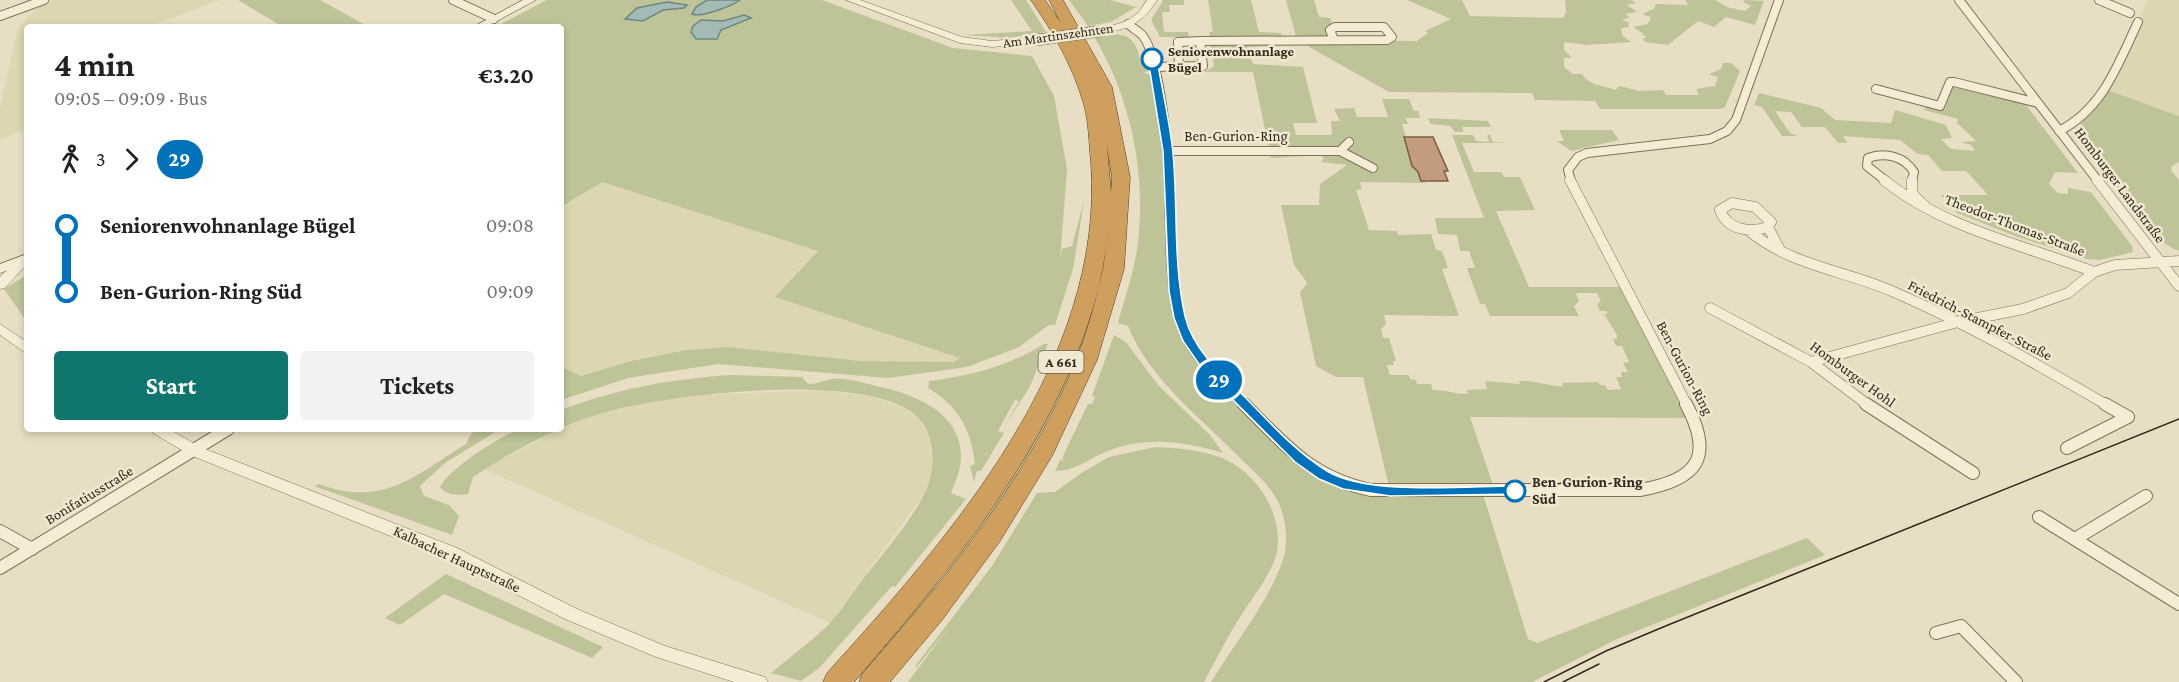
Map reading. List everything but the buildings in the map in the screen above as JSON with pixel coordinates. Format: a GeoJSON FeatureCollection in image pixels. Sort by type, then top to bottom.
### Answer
{"type":"FeatureCollection","features":[{"type":"Feature","properties":{"kind":"highway","name":"A 661"},"geometry":{"type":"LineString","coordinates":[[840,678],[904,608],[946,554],[1008,465],[1052,382],[1074,332],[1086,292],[1096,247],[1102,188],[1096,121],[1079,68],[1060,31],[1038,0]]}},
{"type":"Feature","properties":{"kind":"highway","name":"A 661"},"geometry":{"type":"LineString","coordinates":[[873,682],[961,578],[1033,469],[1074,391],[1100,320],[1113,275],[1122,220],[1122,187],[1116,124],[1092,56],[1077,28],[1056,0]]}},
{"type":"Feature","properties":{"kind":"main road"},"geometry":{"type":"LineString","coordinates":[[484,24],[531,0]]}},
{"type":"Feature","properties":{"kind":"main road"},"geometry":{"type":"LineString","coordinates":[[0,258],[24,255]]}},
{"type":"Feature","properties":{"kind":"main road"},"geometry":{"type":"LineString","coordinates":[[0,269],[24,256]]}},
{"type":"Feature","properties":{"kind":"street"},"geometry":{"type":"LineString","coordinates":[[0,16],[44,0]]}},
{"type":"Feature","properties":{"kind":"street"},"geometry":{"type":"LineString","coordinates":[[453,0],[494,19]]}},
{"type":"Feature","properties":{"kind":"street","name":"Am Martinszehnten"},"geometry":{"type":"LineString","coordinates":[[851,0],[960,40],[992,44],[1100,31],[1128,24]]}},
{"type":"Feature","properties":{"kind":"street"},"geometry":{"type":"LineString","coordinates":[[1128,24],[1143,15],[1152,0]]}},
{"type":"Feature","properties":{"kind":"street","name":"Ben-Gurion-Ring"},"geometry":{"type":"LineString","coordinates":[[1128,24],[1148,43],[1154,67],[1168,151],[1175,291],[1180,318],[1189,341],[1207,368],[1299,459],[1324,476],[1347,485],[1371,490],[1629,490],[1660,487],[1691,472],[1699,462],[1703,451],[1700,430],[1572,186],[1568,171],[1578,158],[1587,153],[1710,138],[1727,131],[1742,108],[1779,0]]}},
{"type":"Feature","properties":{"kind":"street","name":"Homburger Landstraße"},"geometry":{"type":"LineString","coordinates":[[1959,0],[2179,286]]}},
{"type":"Feature","properties":{"kind":"street"},"geometry":{"type":"LineString","coordinates":[[2099,0],[2130,13]]}},
{"type":"Feature","properties":{"kind":"street","name":"Homburger Landstraße"},"geometry":{"type":"LineString","coordinates":[[2059,131],[2074,126],[2101,95],[2138,22]]}},
{"type":"Feature","properties":{"kind":"street"},"geometry":{"type":"LineString","coordinates":[[1179,67],[1178,42],[1387,40],[1392,37],[1384,27],[1335,27],[1330,30],[1334,40]]}},
{"type":"Feature","properties":{"kind":"street"},"geometry":{"type":"LineString","coordinates":[[1154,67],[1203,66],[1200,41]]}},
{"type":"Feature","properties":{"kind":"street"},"geometry":{"type":"LineString","coordinates":[[1876,89],[1940,106],[1950,82],[1954,82],[2038,103]]}},
{"type":"Feature","properties":{"kind":"street"},"geometry":{"type":"LineString","coordinates":[[1340,151],[1348,142]]}},
{"type":"Feature","properties":{"kind":"street","name":"Ben-Gurion-Ring"},"geometry":{"type":"LineString","coordinates":[[1168,151],[1340,151],[1373,168]]}},
{"type":"Feature","properties":{"kind":"street","name":"Theodor-Thomas-Straße"},"geometry":{"type":"LineString","coordinates":[[1926,206],[1908,187],[1914,172],[1907,163],[1883,155],[1872,156],[1866,161],[1877,174],[1926,206],[1970,228],[2094,272]]}},
{"type":"Feature","properties":{"kind":"street"},"geometry":{"type":"LineString","coordinates":[[1877,174],[1894,180],[1913,178]]}},
{"type":"Feature","properties":{"kind":"street","name":"Friedrich-Stampfer-Straße"},"geometry":{"type":"LineString","coordinates":[[1780,250],[1767,227],[1771,222],[1769,217],[1756,207],[1736,203],[1723,206],[1721,215],[1725,220],[1748,230],[1756,238],[1806,264],[1881,287],[1958,322],[2128,417],[2067,448]]}},
{"type":"Feature","properties":{"kind":"street"},"geometry":{"type":"LineString","coordinates":[[1748,230],[1767,227]]}},
{"type":"Feature","properties":{"kind":"street"},"geometry":{"type":"LineString","coordinates":[[0,285],[24,257]]}},
{"type":"Feature","properties":{"kind":"street"},"geometry":{"type":"LineString","coordinates":[[1811,362],[1958,322],[2023,309],[2068,293],[2094,272],[2127,263],[2179,261]]}},
{"type":"Feature","properties":{"kind":"street","name":"Homburger Hohl"},"geometry":{"type":"LineString","coordinates":[[1710,308],[1811,362],[1885,417],[1973,473]]}},
{"type":"Feature","properties":{"kind":"street"},"geometry":{"type":"LineString","coordinates":[[0,328],[24,347]]}},
{"type":"Feature","properties":{"kind":"street","name":"Kalbacher Hauptstraße"},"geometry":{"type":"LineString","coordinates":[[163,432],[195,451],[386,525],[451,554],[571,614],[662,652],[759,682]]}},
{"type":"Feature","properties":{"kind":"street","name":"Bonifatiusstraße"},"geometry":{"type":"LineString","coordinates":[[0,568],[224,432]]}},
{"type":"Feature","properties":{"kind":"street"},"geometry":{"type":"LineString","coordinates":[[2075,539],[2146,496]]}},
{"type":"Feature","properties":{"kind":"street"},"geometry":{"type":"LineString","coordinates":[[2039,517],[2179,604]]}},
{"type":"Feature","properties":{"kind":"street"},"geometry":{"type":"LineString","coordinates":[[0,531],[32,549]]}},
{"type":"Feature","properties":{"kind":"street"},"geometry":{"type":"LineString","coordinates":[[1936,633],[1961,626],[2016,682]]}},
{"type":"Feature","properties":{"kind":"shaded area"},"geometry":{"type":"Polygon","coordinates":[[[51,0],[219,0],[157,24],[24,24],[24,129],[0,140],[0,109],[18,28],[42,3],[51,0]]]}},
{"type":"Feature","properties":{"kind":"shaded area"},"geometry":{"type":"Polygon","coordinates":[[[2148,0],[2179,0],[2179,116],[2105,89],[2148,0]]]}},
{"type":"Feature","properties":{"kind":"shaded area"},"geometry":{"type":"Polygon","coordinates":[[[601,182],[818,251],[776,297],[961,358],[954,362],[861,361],[728,347],[686,350],[631,361],[581,376],[564,368],[564,206],[601,182]]]}},
{"type":"Feature","properties":{"kind":"shaded area"},"geometry":{"type":"Polygon","coordinates":[[[826,390],[873,397],[907,409],[920,420],[931,442],[932,466],[929,484],[920,500],[830,623],[484,469],[552,433],[564,432],[564,428],[598,414],[649,401],[692,395],[826,390]]]}},
{"type":"Feature","properties":{"kind":"green space"},"geometry":{"type":"Polygon","coordinates":[[[238,0],[320,0],[364,24],[278,24],[238,0]]]}},
{"type":"Feature","properties":{"kind":"green space"},"geometry":{"type":"Polygon","coordinates":[[[547,0],[822,0],[953,48],[1032,56],[1054,96],[1067,169],[1060,261],[1062,249],[1072,246],[1084,201],[1073,269],[1055,325],[1049,325],[1019,347],[967,367],[888,378],[718,364],[628,378],[564,399],[564,368],[581,376],[631,361],[686,350],[728,347],[861,361],[954,362],[960,358],[775,297],[818,251],[602,182],[564,205],[564,24],[501,24],[547,0]]]}},
{"type":"Feature","properties":{"kind":"green space"},"geometry":{"type":"Polygon","coordinates":[[[1011,0],[1026,0],[1046,32],[1008,38],[964,35],[1032,31],[1011,0]]]}},
{"type":"Feature","properties":{"kind":"green space"},"geometry":{"type":"Polygon","coordinates":[[[1069,0],[1110,0],[1136,7],[1111,22],[1088,26],[1069,0]]]}},
{"type":"Feature","properties":{"kind":"green space"},"geometry":{"type":"Polygon","coordinates":[[[1163,0],[1184,0],[1184,5],[1169,5],[1170,12],[1162,12],[1164,32],[1188,32],[1189,37],[1160,37],[1152,18],[1163,0]]]}},
{"type":"Feature","properties":{"kind":"green space"},"geometry":{"type":"Polygon","coordinates":[[[1208,0],[1251,0],[1259,32],[1281,33],[1283,41],[1268,41],[1269,46],[1247,47],[1253,64],[1303,67],[1317,123],[1293,123],[1296,135],[1332,135],[1331,121],[1340,121],[1334,109],[1354,108],[1357,117],[1388,117],[1382,99],[1409,99],[1414,111],[1418,111],[1420,118],[1406,118],[1408,124],[1402,124],[1412,166],[1426,183],[1360,182],[1362,189],[1356,190],[1369,230],[1397,231],[1398,235],[1431,234],[1436,250],[1442,251],[1448,268],[1442,269],[1459,316],[1384,315],[1386,324],[1381,329],[1383,338],[1389,338],[1396,361],[1393,361],[1394,365],[1387,365],[1390,375],[1409,375],[1410,379],[1416,380],[1417,384],[1431,384],[1433,390],[1463,394],[1468,394],[1467,390],[1487,389],[1485,381],[1520,384],[1519,381],[1527,381],[1563,387],[1562,383],[1598,382],[1600,385],[1605,385],[1608,390],[1621,389],[1616,377],[1622,377],[1621,372],[1628,372],[1623,363],[1629,362],[1622,346],[1616,346],[1613,339],[1617,339],[1617,335],[1604,314],[1608,314],[1606,311],[1600,311],[1597,304],[1601,301],[1597,293],[1576,293],[1579,301],[1574,306],[1579,316],[1490,316],[1485,304],[1480,304],[1467,268],[1475,268],[1469,251],[1460,251],[1457,235],[1438,234],[1435,218],[1484,218],[1452,135],[1473,135],[1476,141],[1489,142],[1487,135],[1490,135],[1493,142],[1506,143],[1462,143],[1474,172],[1501,172],[1504,177],[1520,177],[1535,210],[1496,211],[1529,287],[1625,287],[1694,418],[1470,417],[1495,491],[1482,491],[1528,639],[1537,643],[1807,538],[1825,555],[1617,639],[1532,682],[1211,682],[1260,607],[1277,576],[1285,553],[1284,520],[1276,498],[1268,487],[1162,380],[1137,345],[1128,326],[1118,323],[1137,252],[1140,189],[1127,111],[1108,62],[1095,38],[1112,35],[1125,36],[1135,45],[1140,61],[1154,67],[1144,73],[1155,76],[1168,151],[1180,318],[1207,367],[1324,476],[1390,491],[1363,377],[1336,377],[1316,366],[1300,292],[1307,284],[1294,265],[1281,205],[1319,205],[1320,184],[1347,165],[1321,162],[1324,158],[1319,155],[1271,158],[1253,72],[1205,72],[1214,66],[1209,32],[1213,32],[1208,0]]]}},
{"type":"Feature","properties":{"kind":"green space"},"geometry":{"type":"Polygon","coordinates":[[[1286,0],[1314,0],[1319,17],[1331,18],[1334,40],[1417,41],[1428,33],[1425,31],[1451,19],[1407,0],[1462,0],[1470,16],[1563,18],[1566,12],[1565,0],[1631,0],[1636,3],[1627,5],[1637,12],[1625,14],[1630,17],[1622,20],[1628,22],[1629,27],[1621,28],[1622,35],[1631,42],[1586,45],[1564,42],[1564,50],[1572,58],[1564,58],[1564,67],[1573,74],[1582,74],[1592,83],[1615,90],[1620,86],[1639,91],[1663,90],[1666,95],[1699,95],[1696,89],[1715,86],[1718,77],[1709,74],[1721,69],[1723,63],[1731,63],[1740,71],[1725,107],[1721,109],[1600,109],[1595,101],[1535,100],[1532,93],[1389,92],[1297,40],[1286,0]]]}},
{"type":"Feature","properties":{"kind":"green space"},"geometry":{"type":"Polygon","coordinates":[[[1685,0],[1715,0],[1727,7],[1745,11],[1751,6],[1743,2],[1745,0],[1764,1],[1755,25],[1726,17],[1714,27],[1698,21],[1668,45],[1645,42],[1643,39],[1647,36],[1640,35],[1644,34],[1633,27],[1648,24],[1651,17],[1642,14],[1654,9],[1656,4],[1688,5],[1685,0]]]}},
{"type":"Feature","properties":{"kind":"green space"},"geometry":{"type":"Polygon","coordinates":[[[1953,86],[2023,101],[2078,173],[2055,172],[2049,184],[2058,193],[2068,194],[2068,188],[2091,192],[2132,246],[2133,252],[2100,260],[2087,259],[2015,236],[1957,213],[1941,195],[1988,195],[1966,171],[1942,171],[1928,155],[1918,154],[1900,140],[1843,136],[1847,143],[1838,143],[1825,127],[1802,127],[1791,112],[1775,111],[1790,133],[1798,136],[1782,136],[1762,107],[1754,105],[1759,93],[1821,108],[1835,120],[1891,123],[1895,110],[1946,125],[1952,138],[1941,139],[1951,149],[1975,151],[1971,145],[1961,142],[1976,141],[1957,123],[1958,119],[1924,110],[1926,106],[1945,108],[1953,86]]]}},
{"type":"Feature","properties":{"kind":"green space"},"geometry":{"type":"Polygon","coordinates":[[[2105,89],[2179,116],[2179,162],[2172,166],[2171,170],[2179,180],[2179,251],[2152,232],[2074,132],[2099,103],[2105,89]]]}},
{"type":"Feature","properties":{"kind":"green space"},"geometry":{"type":"Polygon","coordinates":[[[1428,118],[1488,121],[1491,127],[1462,127],[1464,132],[1455,132],[1450,126],[1431,124],[1428,118]]]}},
{"type":"Feature","properties":{"kind":"green space"},"geometry":{"type":"Polygon","coordinates":[[[1559,130],[1612,130],[1619,140],[1571,151],[1557,141],[1564,141],[1559,130]]]}},
{"type":"Feature","properties":{"kind":"green space"},"geometry":{"type":"Polygon","coordinates":[[[1108,148],[1111,152],[1113,206],[1107,252],[1097,298],[1083,342],[1046,428],[1023,469],[971,546],[861,679],[855,678],[943,577],[993,506],[1032,441],[1110,202],[1108,148]]]}},
{"type":"Feature","properties":{"kind":"green space"},"geometry":{"type":"Polygon","coordinates":[[[24,277],[24,318],[4,289],[24,277]]]}},
{"type":"Feature","properties":{"kind":"green space"},"geometry":{"type":"Polygon","coordinates":[[[1114,335],[1126,342],[1158,385],[1210,435],[1223,453],[1193,445],[1147,442],[1116,448],[1073,468],[1055,471],[1060,460],[1064,461],[1062,458],[1088,404],[1092,404],[1095,397],[1092,396],[1114,335]]]}},
{"type":"Feature","properties":{"kind":"green space"},"geometry":{"type":"Polygon","coordinates":[[[1048,344],[1029,388],[1002,430],[1019,401],[1015,400],[998,431],[1004,433],[981,471],[977,471],[974,482],[970,466],[975,464],[967,430],[948,403],[928,388],[929,381],[989,369],[1048,344]]]}},
{"type":"Feature","properties":{"kind":"green space"},"geometry":{"type":"Polygon","coordinates":[[[731,375],[802,377],[808,384],[831,379],[847,380],[908,395],[937,410],[948,421],[961,449],[960,467],[951,493],[966,499],[895,587],[892,586],[819,668],[801,681],[771,673],[830,623],[898,534],[924,494],[931,474],[933,458],[929,435],[921,421],[898,404],[862,394],[817,390],[767,390],[668,399],[599,414],[564,428],[564,409],[602,396],[665,382],[731,375]]]}},
{"type":"Feature","properties":{"kind":"green space"},"geometry":{"type":"Polygon","coordinates":[[[495,432],[445,463],[420,486],[424,496],[449,505],[459,516],[452,535],[314,486],[319,484],[362,492],[397,485],[414,477],[466,444],[471,434],[495,432]]]}},
{"type":"Feature","properties":{"kind":"green space"},"geometry":{"type":"Polygon","coordinates":[[[554,432],[473,477],[468,494],[456,495],[440,487],[464,463],[510,433],[554,432]]]}},
{"type":"Feature","properties":{"kind":"green space"},"geometry":{"type":"Polygon","coordinates":[[[1155,447],[1206,453],[1235,465],[1247,474],[1266,497],[1277,526],[1278,540],[1273,564],[1204,682],[908,682],[949,627],[916,668],[916,665],[992,566],[1037,493],[1055,492],[1109,457],[1155,447]]]}},
{"type":"Feature","properties":{"kind":"green space"},"geometry":{"type":"Polygon","coordinates":[[[446,574],[603,647],[592,658],[444,594],[400,625],[385,618],[446,574]]]}},
{"type":"Feature","properties":{"kind":"water"},"geometry":{"type":"Polygon","coordinates":[[[707,0],[740,0],[709,13],[692,14],[696,7],[707,0]]]}},
{"type":"Feature","properties":{"kind":"water"},"geometry":{"type":"Polygon","coordinates":[[[667,2],[687,5],[684,8],[663,10],[643,21],[625,19],[637,8],[667,2]]]}},
{"type":"Feature","properties":{"kind":"water"},"geometry":{"type":"Polygon","coordinates":[[[744,15],[751,18],[721,30],[717,39],[696,39],[691,32],[693,26],[701,20],[723,21],[744,15]]]}},
{"type":"Feature","properties":{"kind":"tram line"},"geometry":{"type":"LineString","coordinates":[[1544,682],[1606,651],[1668,625],[2179,419]]}},
{"type":"Feature","properties":{"kind":"tram line"},"geometry":{"type":"LineString","coordinates":[[1563,682],[1599,664]]}},
{"type":"Feature","properties":{"kind":"bus line","name":"29"},"geometry":{"type":"LineString","coordinates":[[1152,59],[1168,151],[1175,291],[1180,318],[1189,341],[1207,368],[1299,459],[1324,476],[1347,485],[1371,490],[1515,491]]}},
{"type":"Feature","properties":{"kind":"place","name":"Seniorenwohnanlage Bügel"},"geometry":{"type":"Point","coordinates":[1152,59]}},
{"type":"Feature","properties":{"kind":"place","name":"Ben-Gurion-Ring Süd"},"geometry":{"type":"Point","coordinates":[1515,491]}}]}
